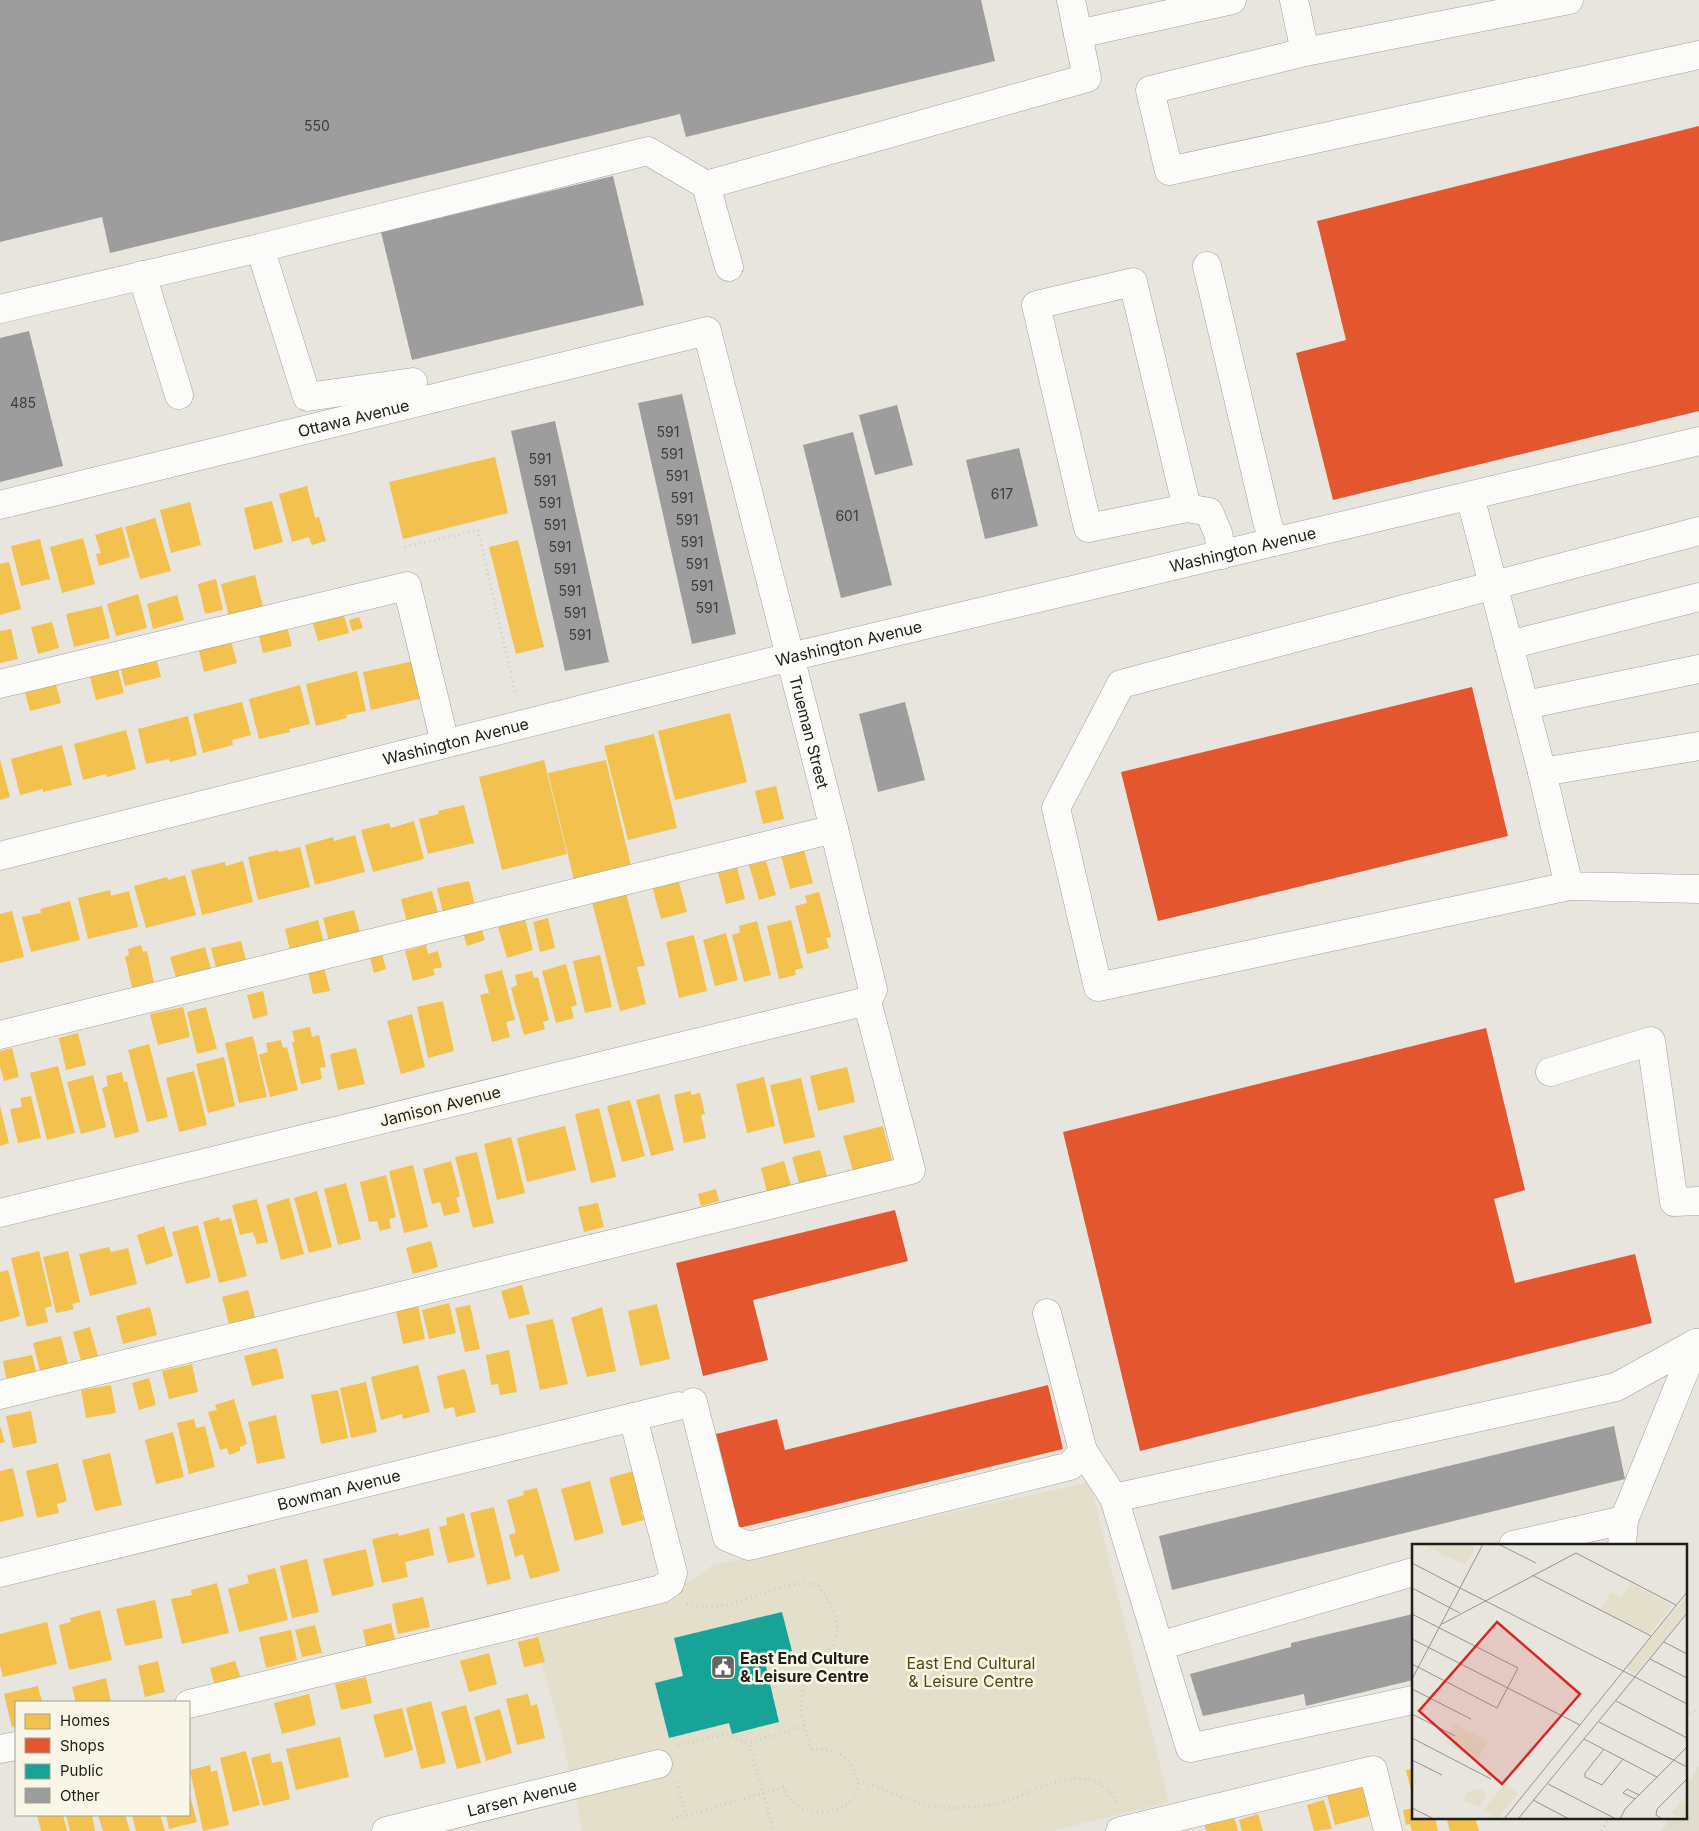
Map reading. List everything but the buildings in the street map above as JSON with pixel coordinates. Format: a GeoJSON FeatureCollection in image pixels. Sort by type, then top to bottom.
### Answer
{"type":"FeatureCollection","features":[{"type":"Feature","properties":{"kind":"street"},"geometry":{"type":"LineString","coordinates":[[706,185],[1087,78],[1071,0]]}},
{"type":"Feature","properties":{"kind":"street"},"geometry":{"type":"LineString","coordinates":[[1078,34],[1232,0]]}},
{"type":"Feature","properties":{"kind":"street"},"geometry":{"type":"LineString","coordinates":[[1294,0],[1305,52]]}},
{"type":"Feature","properties":{"kind":"street"},"geometry":{"type":"LineString","coordinates":[[1569,0],[1305,52],[1150,90],[1169,171],[1699,55]]}},
{"type":"Feature","properties":{"kind":"street"},"geometry":{"type":"LineString","coordinates":[[0,309],[260,248],[648,152],[706,185],[729,267]]}},
{"type":"Feature","properties":{"kind":"street"},"geometry":{"type":"LineString","coordinates":[[260,248],[308,397],[413,382]]}},
{"type":"Feature","properties":{"kind":"street"},"geometry":{"type":"LineString","coordinates":[[1207,266],[1267,521],[1274,542]]}},
{"type":"Feature","properties":{"kind":"street"},"geometry":{"type":"LineString","coordinates":[[142,275],[179,395]]}},
{"type":"Feature","properties":{"kind":"street"},"geometry":{"type":"LineString","coordinates":[[1187,508],[1133,282],[1036,305],[1088,528],[1187,508],[1209,512],[1218,533],[1222,555]]}},
{"type":"Feature","properties":{"kind":"street","name":"Ottawa Avenue"},"geometry":{"type":"LineString","coordinates":[[0,504],[707,331]]}},
{"type":"Feature","properties":{"kind":"street","name":"Trueman Street"},"geometry":{"type":"LineString","coordinates":[[0,1395],[911,1170],[834,829],[707,331]]}},
{"type":"Feature","properties":{"kind":"street","name":"Washington Avenue"},"geometry":{"type":"LineString","coordinates":[[0,856],[790,657],[1699,441]]}},
{"type":"Feature","properties":{"kind":"street"},"geometry":{"type":"LineString","coordinates":[[1470,496],[1525,704],[1568,886]]}},
{"type":"Feature","properties":{"kind":"street"},"geometry":{"type":"LineString","coordinates":[[1699,531],[1494,587],[1121,684],[1056,808],[1098,987],[1568,886],[1699,888]]}},
{"type":"Feature","properties":{"kind":"street"},"geometry":{"type":"LineString","coordinates":[[0,684],[407,586],[445,743]]}},
{"type":"Feature","properties":{"kind":"street"},"geometry":{"type":"LineString","coordinates":[[1509,645],[1699,597]]}},
{"type":"Feature","properties":{"kind":"street"},"geometry":{"type":"LineString","coordinates":[[1525,704],[1699,669]]}},
{"type":"Feature","properties":{"kind":"street"},"geometry":{"type":"LineString","coordinates":[[1542,772],[1699,746]]}},
{"type":"Feature","properties":{"kind":"street"},"geometry":{"type":"LineString","coordinates":[[0,1035],[834,829]]}},
{"type":"Feature","properties":{"kind":"street","name":"Jamison Avenue"},"geometry":{"type":"LineString","coordinates":[[0,1213],[870,995]]}},
{"type":"Feature","properties":{"kind":"street"},"geometry":{"type":"LineString","coordinates":[[1550,1072],[1651,1041],[1674,1202],[1699,1201]]}},
{"type":"Feature","properties":{"kind":"street"},"geometry":{"type":"LineString","coordinates":[[1047,1313],[1083,1451],[1114,1498],[1190,1748],[1412,1700]]}},
{"type":"Feature","properties":{"kind":"street"},"geometry":{"type":"LineString","coordinates":[[1114,1498],[1616,1387],[1698,1342]]}},
{"type":"Feature","properties":{"kind":"street"},"geometry":{"type":"LineString","coordinates":[[1521,1544],[1623,1532],[1698,1342]]}},
{"type":"Feature","properties":{"kind":"street","name":"Bowman Avenue"},"geometry":{"type":"LineString","coordinates":[[0,1573],[685,1404],[727,1538],[749,1546],[1070,1466],[1083,1451]]}},
{"type":"Feature","properties":{"kind":"street"},"geometry":{"type":"LineString","coordinates":[[190,1704],[661,1588],[670,1583],[673,1573],[633,1417]]}},
{"type":"Feature","properties":{"kind":"street"},"geometry":{"type":"LineString","coordinates":[[1159,1646],[1412,1572]]}},
{"type":"Feature","properties":{"kind":"street"},"geometry":{"type":"LineString","coordinates":[[0,1750],[15,1746]]}},
{"type":"Feature","properties":{"kind":"street","name":"Larsen Avenue"},"geometry":{"type":"LineString","coordinates":[[386,1831],[668,1755]]}},
{"type":"Feature","properties":{"kind":"street"},"geometry":{"type":"LineString","coordinates":[[1123,1830],[1373,1770],[1388,1831]]}},
{"type":"Feature","properties":{"kind":"path"},"geometry":{"type":"LineString","coordinates":[[404,547],[478,530],[522,724]]}},
{"type":"Feature","properties":{"kind":"path"},"geometry":{"type":"LineString","coordinates":[[661,1588],[689,1605],[715,1608],[787,1585],[817,1584],[828,1598],[835,1614],[838,1629],[832,1644],[813,1666],[806,1684],[801,1703],[804,1726],[811,1749],[824,1748],[837,1752],[847,1759],[854,1769],[858,1782],[857,1795],[848,1810]]}},
{"type":"Feature","properties":{"kind":"path"},"geometry":{"type":"LineString","coordinates":[[1686,1714],[1699,1709]]}},
{"type":"Feature","properties":{"kind":"path"},"geometry":{"type":"LineString","coordinates":[[668,1755],[724,1734],[749,1743],[804,1726]]}},
{"type":"Feature","properties":{"kind":"path"},"geometry":{"type":"LineString","coordinates":[[749,1743],[774,1831]]}},
{"type":"Feature","properties":{"kind":"path"},"geometry":{"type":"LineString","coordinates":[[858,1782],[885,1789],[909,1802],[944,1808],[998,1804],[1069,1779],[1087,1779],[1103,1785],[1115,1797],[1123,1830]]}},
{"type":"Feature","properties":{"kind":"path"},"geometry":{"type":"LineString","coordinates":[[672,1819],[783,1787],[788,1803]]}},
{"type":"Feature","properties":{"kind":"path"},"geometry":{"type":"LineString","coordinates":[[1602,1831],[1609,1818]]}},
{"type":"Feature","properties":{"kind":"shaded area"},"geometry":{"type":"Polygon","coordinates":[[[1699,1766],[1699,1831],[1662,1831],[1669,1818],[1686,1818],[1686,1788],[1699,1766]]]}},
{"type":"Feature","properties":{"kind":"green space","name":"East End Cultural & Leisure Centre"},"geometry":{"type":"Polygon","coordinates":[[[1090,1482],[1169,1802],[1052,1831],[583,1831],[561,1732],[533,1632],[664,1598],[713,1565],[1090,1482]]]}},
{"type":"Feature","properties":{"kind":"place","name":"East End Culture & Leisure Centre"},"geometry":{"type":"Point","coordinates":[723,1667]}}]}
